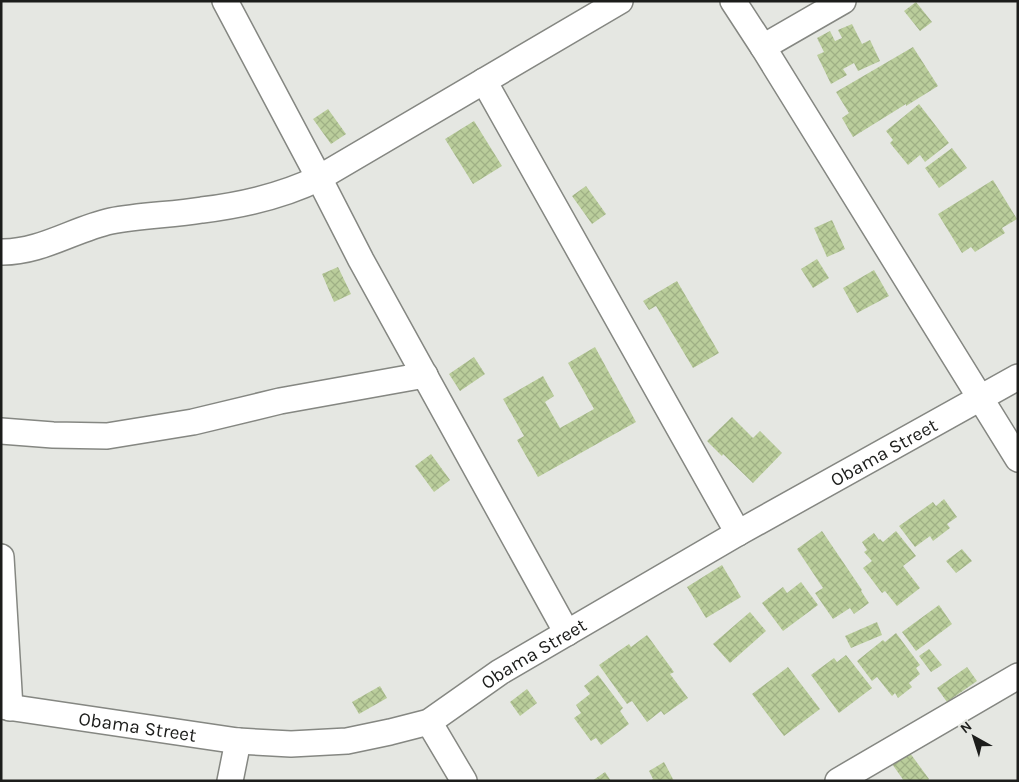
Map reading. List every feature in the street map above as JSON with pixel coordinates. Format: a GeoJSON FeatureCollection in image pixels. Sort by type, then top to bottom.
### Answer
{"type":"FeatureCollection","features":[{"type":"Feature","properties":{"kind":"street"},"geometry":{"type":"LineString","coordinates":[[225,1],[361,260],[567,633]]}},
{"type":"Feature","properties":{"kind":"street"},"geometry":{"type":"LineString","coordinates":[[1,252],[34,248],[110,221],[250,203],[307,184],[620,1]]}},
{"type":"Feature","properties":{"kind":"street"},"geometry":{"type":"LineString","coordinates":[[733,1],[1018,458]]}},
{"type":"Feature","properties":{"kind":"street"},"geometry":{"type":"LineString","coordinates":[[763,47],[844,1]]}},
{"type":"Feature","properties":{"kind":"street"},"geometry":{"type":"LineString","coordinates":[[484,81],[738,534]]}},
{"type":"Feature","properties":{"kind":"street"},"geometry":{"type":"LineString","coordinates":[[1,431],[53,435],[107,436],[192,422],[280,401],[424,375]]}},
{"type":"Feature","properties":{"kind":"street","name":"Obama Street"},"geometry":{"type":"LineString","coordinates":[[6,707],[238,740],[292,744],[348,741],[430,722],[500,672],[738,534],[1018,377]]}},
{"type":"Feature","properties":{"kind":"street"},"geometry":{"type":"LineString","coordinates":[[1,557],[6,707]]}},
{"type":"Feature","properties":{"kind":"street"},"geometry":{"type":"LineString","coordinates":[[838,781],[1018,676]]}},
{"type":"Feature","properties":{"kind":"street"},"geometry":{"type":"LineString","coordinates":[[430,722],[464,781]]}},
{"type":"Feature","properties":{"kind":"street"},"geometry":{"type":"LineString","coordinates":[[230,781],[238,740]]}},
{"type":"Feature","properties":{"kind":"building"},"geometry":{"type":"Polygon","coordinates":[[[916,2],[932,22],[920,31],[904,11],[916,2]]]}},
{"type":"Feature","properties":{"kind":"building"},"geometry":{"type":"Polygon","coordinates":[[[852,24],[862,44],[870,40],[880,61],[858,71],[854,63],[843,69],[847,75],[831,84],[817,55],[824,52],[817,38],[830,31],[835,41],[842,38],[838,30],[852,24]]]}},
{"type":"Feature","properties":{"kind":"building"},"geometry":{"type":"Polygon","coordinates":[[[913,47],[938,86],[853,137],[842,118],[849,113],[836,92],[913,47]]]}},
{"type":"Feature","properties":{"kind":"building"},"geometry":{"type":"Polygon","coordinates":[[[919,104],[949,143],[925,162],[920,155],[908,165],[890,143],[893,140],[886,131],[919,104]]]}},
{"type":"Feature","properties":{"kind":"building"},"geometry":{"type":"Polygon","coordinates":[[[328,109],[346,134],[331,144],[313,119],[328,109]]]}},
{"type":"Feature","properties":{"kind":"building"},"geometry":{"type":"Polygon","coordinates":[[[474,121],[502,166],[473,184],[445,139],[474,121]]]}},
{"type":"Feature","properties":{"kind":"building"},"geometry":{"type":"Polygon","coordinates":[[[952,148],[967,168],[939,188],[925,168],[952,148]]]}},
{"type":"Feature","properties":{"kind":"building"},"geometry":{"type":"Polygon","coordinates":[[[993,180],[1017,219],[1002,228],[1005,233],[975,252],[971,247],[962,253],[938,214],[993,180]]]}},
{"type":"Feature","properties":{"kind":"building"},"geometry":{"type":"Polygon","coordinates":[[[586,186],[606,214],[592,224],[572,196],[586,186]]]}},
{"type":"Feature","properties":{"kind":"building"},"geometry":{"type":"Polygon","coordinates":[[[832,220],[845,249],[827,257],[814,228],[832,220]]]}},
{"type":"Feature","properties":{"kind":"building"},"geometry":{"type":"Polygon","coordinates":[[[817,259],[829,278],[813,288],[801,269],[817,259]]]}},
{"type":"Feature","properties":{"kind":"building"},"geometry":{"type":"Polygon","coordinates":[[[338,267],[351,294],[334,302],[322,274],[338,267]]]}},
{"type":"Feature","properties":{"kind":"building"},"geometry":{"type":"Polygon","coordinates":[[[874,270],[889,296],[857,313],[843,288],[874,270]]]}},
{"type":"Feature","properties":{"kind":"building"},"geometry":{"type":"Polygon","coordinates":[[[677,281],[719,353],[693,368],[656,306],[649,310],[643,301],[677,281]]]}},
{"type":"Feature","properties":{"kind":"building"},"geometry":{"type":"Polygon","coordinates":[[[595,347],[636,422],[538,477],[517,440],[524,436],[503,399],[543,376],[554,396],[545,402],[560,428],[594,409],[568,363],[595,347]]]}},
{"type":"Feature","properties":{"kind":"building"},"geometry":{"type":"Polygon","coordinates":[[[474,357],[485,374],[460,391],[449,374],[474,357]]]}},
{"type":"Feature","properties":{"kind":"building"},"geometry":{"type":"Polygon","coordinates":[[[732,417],[753,438],[760,431],[782,453],[753,483],[707,441],[732,417]]]}},
{"type":"Feature","properties":{"kind":"building"},"geometry":{"type":"Polygon","coordinates":[[[431,454],[450,480],[434,492],[415,466],[431,454]]]}},
{"type":"Feature","properties":{"kind":"building"},"geometry":{"type":"Polygon","coordinates":[[[944,499],[957,517],[947,524],[950,528],[933,541],[930,536],[915,547],[899,526],[933,502],[936,506],[944,499]]]}},
{"type":"Feature","properties":{"kind":"building"},"geometry":{"type":"Polygon","coordinates":[[[822,531],[869,603],[854,614],[850,608],[833,619],[815,593],[823,588],[797,549],[822,531]]]}},
{"type":"Feature","properties":{"kind":"building"},"geometry":{"type":"Polygon","coordinates":[[[896,531],[916,556],[903,566],[920,588],[897,606],[885,591],[882,593],[863,568],[872,561],[864,552],[867,550],[862,542],[874,533],[883,542],[896,531]]]}},
{"type":"Feature","properties":{"kind":"building"},"geometry":{"type":"Polygon","coordinates":[[[962,549],[972,561],[956,573],[946,561],[962,549]]]}},
{"type":"Feature","properties":{"kind":"building"},"geometry":{"type":"Polygon","coordinates":[[[722,565],[741,597],[706,618],[687,587],[722,565]]]}},
{"type":"Feature","properties":{"kind":"building"},"geometry":{"type":"Polygon","coordinates":[[[801,582],[818,605],[783,631],[762,603],[783,587],[787,593],[801,582]]]}},
{"type":"Feature","properties":{"kind":"building"},"geometry":{"type":"Polygon","coordinates":[[[939,605],[952,624],[916,651],[902,632],[939,605]]]}},
{"type":"Feature","properties":{"kind":"building"},"geometry":{"type":"Polygon","coordinates":[[[750,612],[766,631],[730,663],[713,644],[750,612]]]}},
{"type":"Feature","properties":{"kind":"building"},"geometry":{"type":"Polygon","coordinates":[[[877,622],[882,635],[851,648],[845,636],[877,622]]]}},
{"type":"Feature","properties":{"kind":"building"},"geometry":{"type":"Polygon","coordinates":[[[896,633],[920,665],[916,668],[920,674],[909,683],[912,687],[898,698],[895,693],[892,696],[877,677],[872,681],[857,661],[883,640],[885,642],[896,633]]]}},
{"type":"Feature","properties":{"kind":"building"},"geometry":{"type":"Polygon","coordinates":[[[647,635],[674,672],[670,674],[688,698],[664,715],[661,711],[647,722],[632,701],[627,704],[599,665],[629,644],[631,647],[647,635]]]}},
{"type":"Feature","properties":{"kind":"building"},"geometry":{"type":"Polygon","coordinates":[[[929,649],[942,665],[931,672],[919,656],[929,649]]]}},
{"type":"Feature","properties":{"kind":"building"},"geometry":{"type":"Polygon","coordinates":[[[846,655],[872,688],[839,713],[811,675],[834,658],[837,662],[846,655]]]}},
{"type":"Feature","properties":{"kind":"building"},"geometry":{"type":"Polygon","coordinates":[[[788,667],[820,709],[784,736],[752,694],[788,667]]]}},
{"type":"Feature","properties":{"kind":"building"},"geometry":{"type":"Polygon","coordinates":[[[967,667],[977,681],[947,702],[937,688],[967,667]]]}},
{"type":"Feature","properties":{"kind":"building"},"geometry":{"type":"Polygon","coordinates":[[[598,675],[623,708],[620,711],[629,724],[601,745],[596,738],[591,741],[574,718],[581,713],[576,705],[590,694],[584,686],[598,675]]]}},
{"type":"Feature","properties":{"kind":"building"},"geometry":{"type":"Polygon","coordinates":[[[380,686],[387,698],[359,714],[352,702],[380,686]]]}},
{"type":"Feature","properties":{"kind":"building"},"geometry":{"type":"Polygon","coordinates":[[[527,689],[537,703],[520,716],[510,702],[527,689]]]}},
{"type":"Feature","properties":{"kind":"building"},"geometry":{"type":"Polygon","coordinates":[[[907,749],[929,779],[927,781],[904,781],[890,761],[907,749]]]}},
{"type":"Feature","properties":{"kind":"building"},"geometry":{"type":"Polygon","coordinates":[[[664,762],[674,781],[651,781],[653,779],[649,771],[664,762]]]}},
{"type":"Feature","properties":{"kind":"building"},"geometry":{"type":"Polygon","coordinates":[[[605,772],[611,781],[592,781],[605,772]]]}}]}
